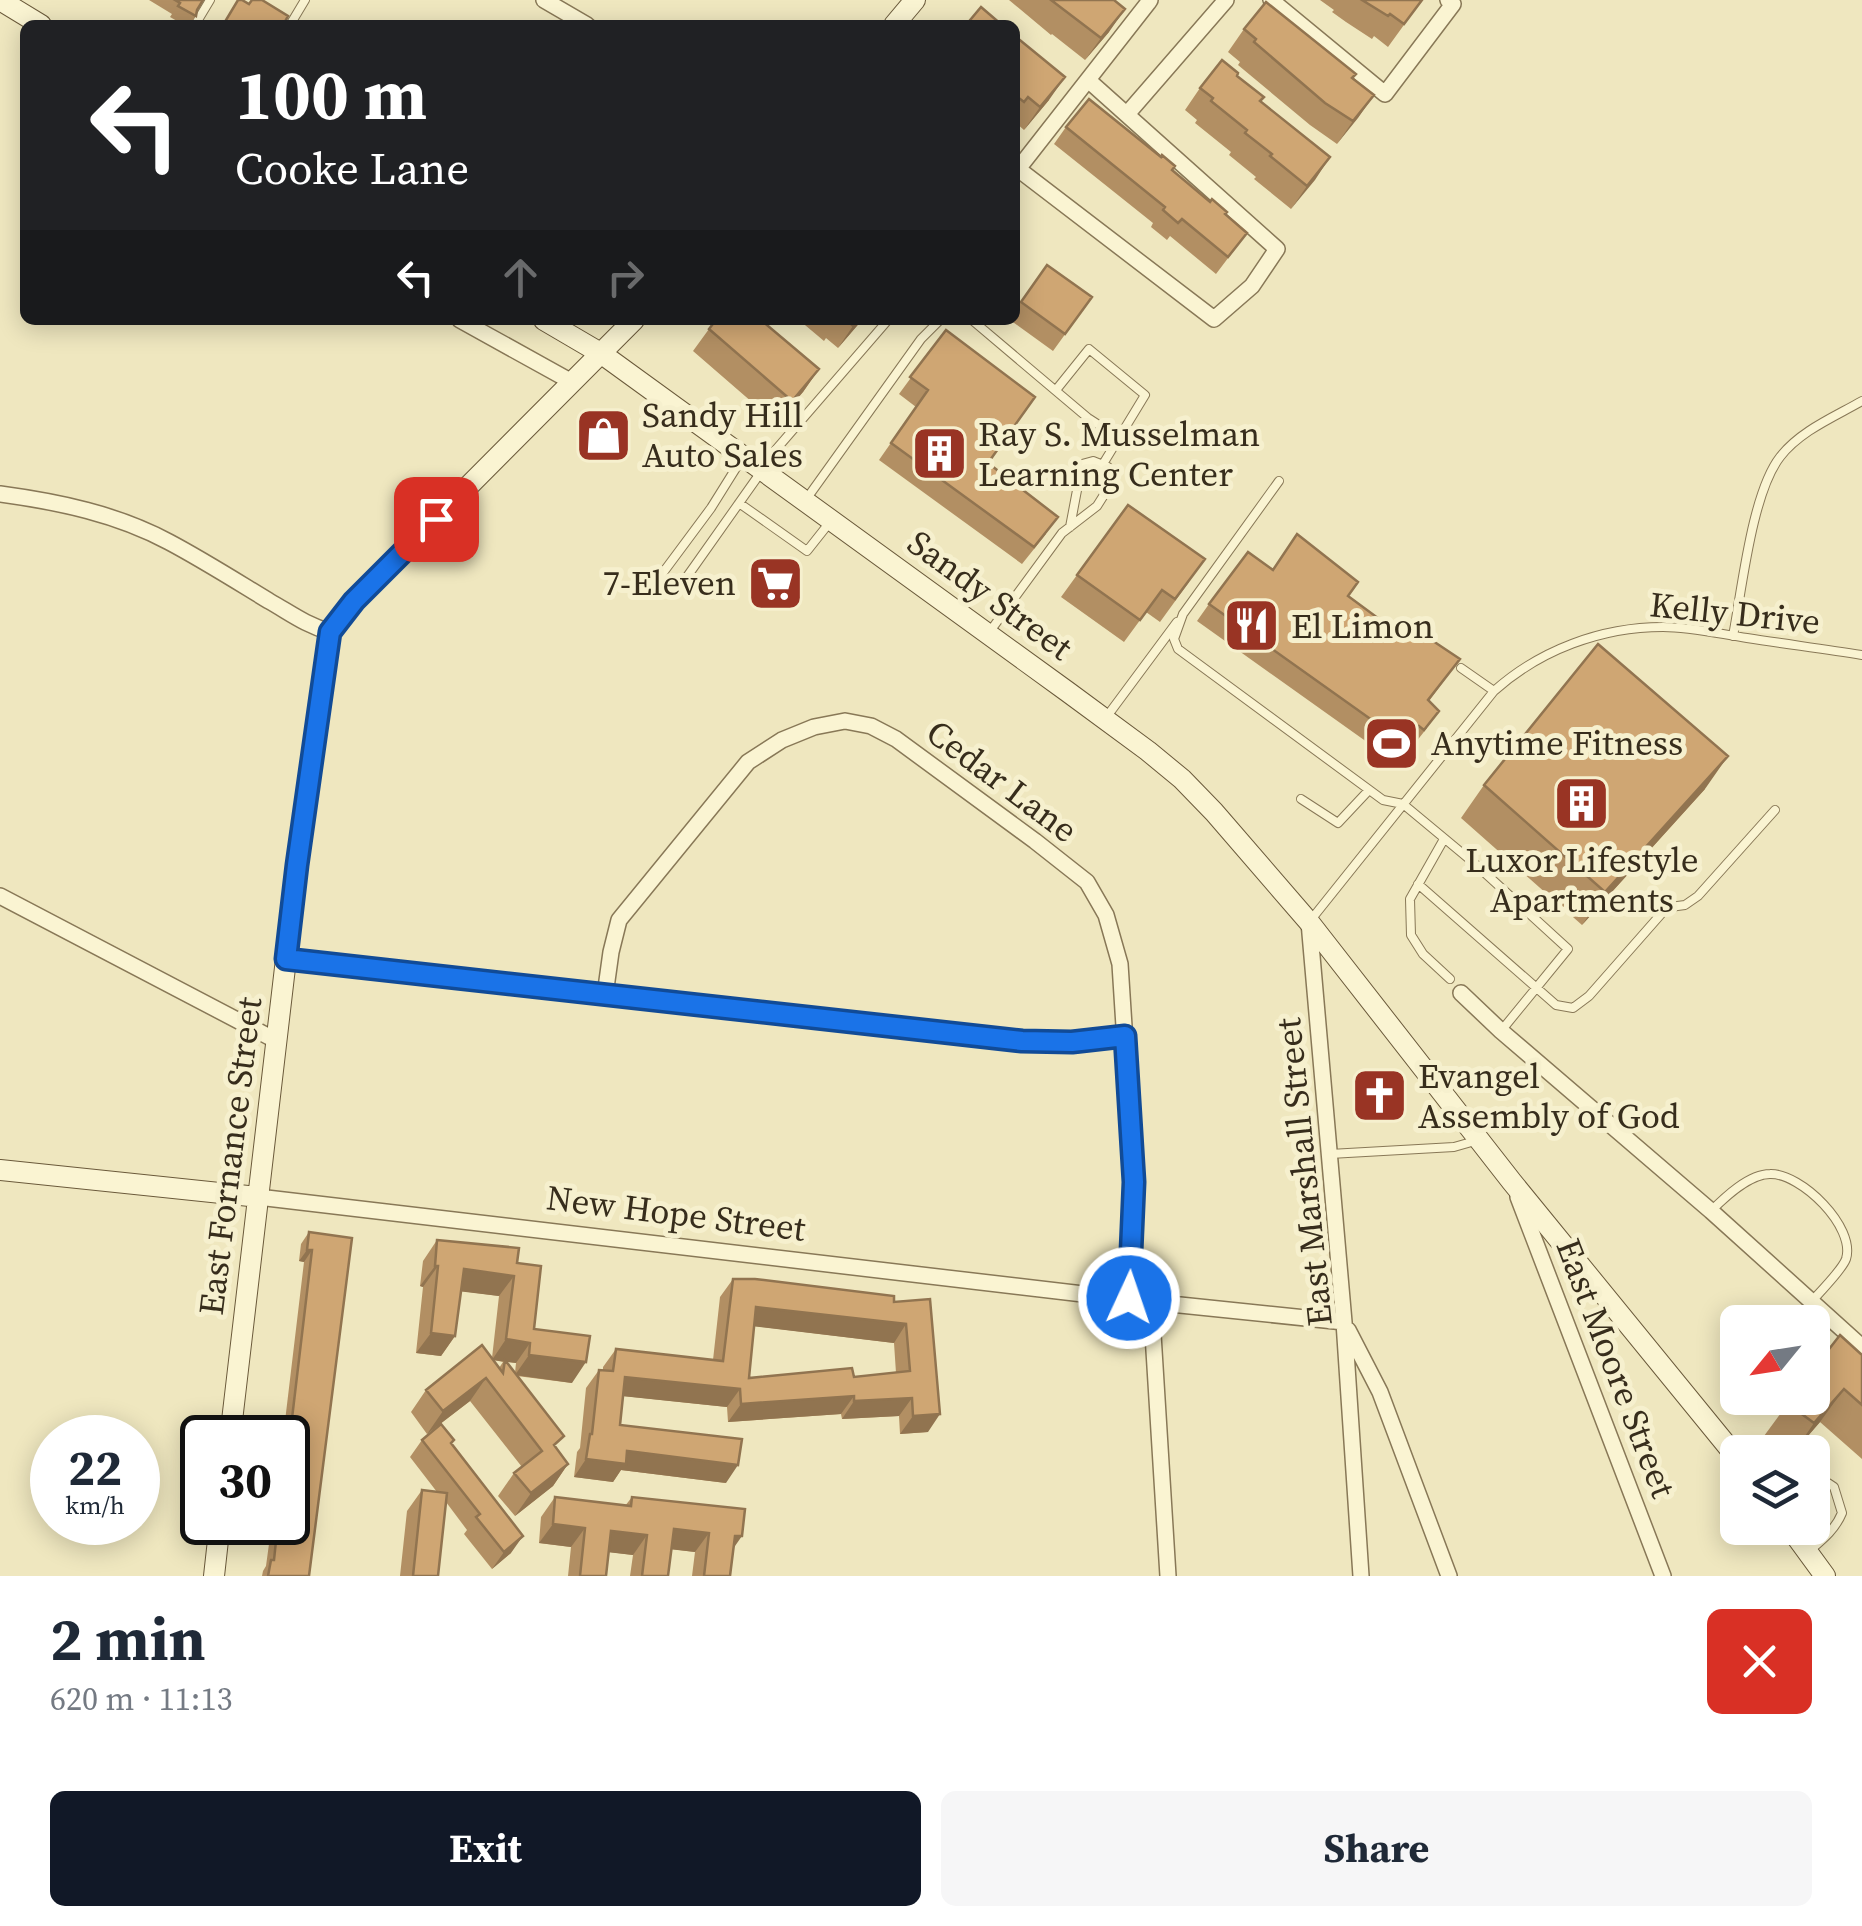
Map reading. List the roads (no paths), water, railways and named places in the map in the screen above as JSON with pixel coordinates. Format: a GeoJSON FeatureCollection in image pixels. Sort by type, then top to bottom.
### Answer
{"type":"FeatureCollection","features":[{"type":"Feature","properties":{"kind":"main road"},"geometry":{"type":"LineString","coordinates":[[898,20],[915,0]]}},
{"type":"Feature","properties":{"kind":"main road"},"geometry":{"type":"LineString","coordinates":[[3,8],[30,20]]}},
{"type":"Feature","properties":{"kind":"main road","name":"Sandy Street"},"geometry":{"type":"LineString","coordinates":[[553,325],[602,354],[1105,719],[1204,801],[1308,922],[1512,1182],[1720,1437]]}},
{"type":"Feature","properties":{"kind":"main road"},"geometry":{"type":"LineString","coordinates":[[330,632],[354,601],[629,325]]}},
{"type":"Feature","properties":{"kind":"main road","name":"East Fornance Street"},"geometry":{"type":"LineString","coordinates":[[233,1415],[297,865],[330,632]]}},
{"type":"Feature","properties":{"kind":"main road","name":"New Hope Street"},"geometry":{"type":"LineString","coordinates":[[0,1170],[258,1197]]}},
{"type":"Feature","properties":{"kind":"main road"},"geometry":{"type":"LineString","coordinates":[[214,1576],[217,1545]]}},
{"type":"Feature","properties":{"kind":"main road"},"geometry":{"type":"LineString","coordinates":[[1803,1545],[1825,1576]]}},
{"type":"Feature","properties":{"kind":"street"},"geometry":{"type":"LineString","coordinates":[[544,0],[578,20]]}},
{"type":"Feature","properties":{"kind":"street"},"geometry":{"type":"LineString","coordinates":[[1128,113],[1226,0]]}},
{"type":"Feature","properties":{"kind":"street"},"geometry":{"type":"LineString","coordinates":[[1272,0],[1386,94],[1451,2]]}},
{"type":"Feature","properties":{"kind":"street"},"geometry":{"type":"LineString","coordinates":[[1020,164],[1147,1]]}},
{"type":"Feature","properties":{"kind":"street"},"geometry":{"type":"LineString","coordinates":[[1020,172],[1214,319],[1252,286],[1278,248],[1088,80]]}},
{"type":"Feature","properties":{"kind":"street"},"geometry":{"type":"LineString","coordinates":[[1060,83],[1075,96]]}},
{"type":"Feature","properties":{"kind":"street"},"geometry":{"type":"LineString","coordinates":[[469,325],[572,382]]}},
{"type":"Feature","properties":{"kind":"street"},"geometry":{"type":"LineString","coordinates":[[0,494],[58,502],[138,528],[180,548],[305,624],[330,632]]}},
{"type":"Feature","properties":{"kind":"street","name":"Cedar Lane"},"geometry":{"type":"LineString","coordinates":[[606,995],[618,920],[748,762],[782,740],[814,727],[845,721],[871,726],[896,739],[1087,882],[1106,915],[1120,964],[1134,1182],[1129,1298]]}},
{"type":"Feature","properties":{"kind":"street"},"geometry":{"type":"LineString","coordinates":[[0,896],[276,1042]]}},
{"type":"Feature","properties":{"kind":"street","name":"East Marshall Street"},"geometry":{"type":"LineString","coordinates":[[1308,922],[1344,1322],[1380,1392],[1449,1576]]}},
{"type":"Feature","properties":{"kind":"street"},"geometry":{"type":"LineString","coordinates":[[286,959],[1022,1041],[1072,1042],[1125,1036]]}},
{"type":"Feature","properties":{"kind":"street"},"geometry":{"type":"LineString","coordinates":[[1461,994],[1711,1211],[1854,1342]]}},
{"type":"Feature","properties":{"kind":"street","name":"East Moore Street"},"geometry":{"type":"LineString","coordinates":[[1512,1182],[1663,1576]]}},
{"type":"Feature","properties":{"kind":"street","name":"New Hope Street"},"geometry":{"type":"LineString","coordinates":[[258,1197],[1344,1322]]}},
{"type":"Feature","properties":{"kind":"street"},"geometry":{"type":"LineString","coordinates":[[1150,1302],[1168,1576]]}},
{"type":"Feature","properties":{"kind":"street"},"geometry":{"type":"LineString","coordinates":[[1344,1322],[1361,1576]]}},
{"type":"Feature","properties":{"kind":"lane"},"geometry":{"type":"LineString","coordinates":[[755,464],[739,503],[679,588],[673,589],[664,582],[662,574],[711,508],[884,325]]}},
{"type":"Feature","properties":{"kind":"lane"},"geometry":{"type":"LineString","coordinates":[[805,501],[935,325]]}},
{"type":"Feature","properties":{"kind":"lane"},"geometry":{"type":"LineString","coordinates":[[978,325],[1088,418],[1119,438]]}},
{"type":"Feature","properties":{"kind":"lane"},"geometry":{"type":"LineString","coordinates":[[1056,390],[1089,349],[1145,395],[1103,464]]}},
{"type":"Feature","properties":{"kind":"lane"},"geometry":{"type":"LineString","coordinates":[[818,374],[831,385]]}},
{"type":"Feature","properties":{"kind":"lane"},"geometry":{"type":"LineString","coordinates":[[1733,636],[1755,518],[1770,473],[1779,458],[1806,433],[1862,400]]}},
{"type":"Feature","properties":{"kind":"lane"},"geometry":{"type":"LineString","coordinates":[[988,634],[1062,533],[1070,528],[1092,510],[1109,487],[1112,476],[1108,466],[1086,461],[1082,464],[1070,528]]}},
{"type":"Feature","properties":{"kind":"lane"},"geometry":{"type":"LineString","coordinates":[[1105,719],[1279,481]]}},
{"type":"Feature","properties":{"kind":"lane"},"geometry":{"type":"LineString","coordinates":[[739,503],[807,551],[831,520]]}},
{"type":"Feature","properties":{"kind":"lane"},"geometry":{"type":"LineString","coordinates":[[1183,614],[1174,639],[1178,650],[1383,800],[1403,804],[1568,949],[1501,1031]]}},
{"type":"Feature","properties":{"kind":"lane","name":"Kelly Drive"},"geometry":{"type":"LineString","coordinates":[[1308,922],[1494,691],[1544,656],[1597,635],[1665,627],[1862,655]]}},
{"type":"Feature","properties":{"kind":"lane"},"geometry":{"type":"LineString","coordinates":[[1461,668],[1494,691]]}},
{"type":"Feature","properties":{"kind":"lane"},"geometry":{"type":"LineString","coordinates":[[1302,799],[1338,823],[1369,790]]}},
{"type":"Feature","properties":{"kind":"lane"},"geometry":{"type":"LineString","coordinates":[[1418,884],[1556,1005],[1573,1008],[1582,1003],[1652,922],[1670,907],[1685,906],[1698,896],[1776,810]]}},
{"type":"Feature","properties":{"kind":"lane"},"geometry":{"type":"LineString","coordinates":[[1444,839],[1410,899],[1411,935],[1423,954],[1450,979]]}},
{"type":"Feature","properties":{"kind":"lane"},"geometry":{"type":"LineString","coordinates":[[1329,1154],[1454,1147],[1479,1140]]}},
{"type":"Feature","properties":{"kind":"lane"},"geometry":{"type":"LineString","coordinates":[[1711,1211],[1734,1190],[1770,1174],[1797,1181],[1816,1195],[1846,1240],[1846,1260],[1811,1302]]}},
{"type":"Feature","properties":{"kind":"lane"},"geometry":{"type":"LineString","coordinates":[[1830,1484],[1842,1513],[1830,1532]]}},
{"type":"Feature","properties":{"kind":"lane"},"geometry":{"type":"LineString","coordinates":[[1808,1552],[1816,1545]]}},
{"type":"Feature","properties":{"kind":"place","name":"Sandy Hill Auto Sales"},"geometry":{"type":"Point","coordinates":[603,435]}},
{"type":"Feature","properties":{"kind":"place","name":"Ray S. Musselman Learning Center"},"geometry":{"type":"Point","coordinates":[939,454]}},
{"type":"Feature","properties":{"kind":"place","name":"7-Eleven"},"geometry":{"type":"Point","coordinates":[775,583]}},
{"type":"Feature","properties":{"kind":"place","name":"El Limon"},"geometry":{"type":"Point","coordinates":[1252,626]}},
{"type":"Feature","properties":{"kind":"place","name":"Anytime Fitness"},"geometry":{"type":"Point","coordinates":[1392,743]}},
{"type":"Feature","properties":{"kind":"place","name":"Luxor Lifestyle Apartments"},"geometry":{"type":"Point","coordinates":[1582,804]}},
{"type":"Feature","properties":{"kind":"place","name":"Evangel Assembly of God"},"geometry":{"type":"Point","coordinates":[1379,1096]}}]}
